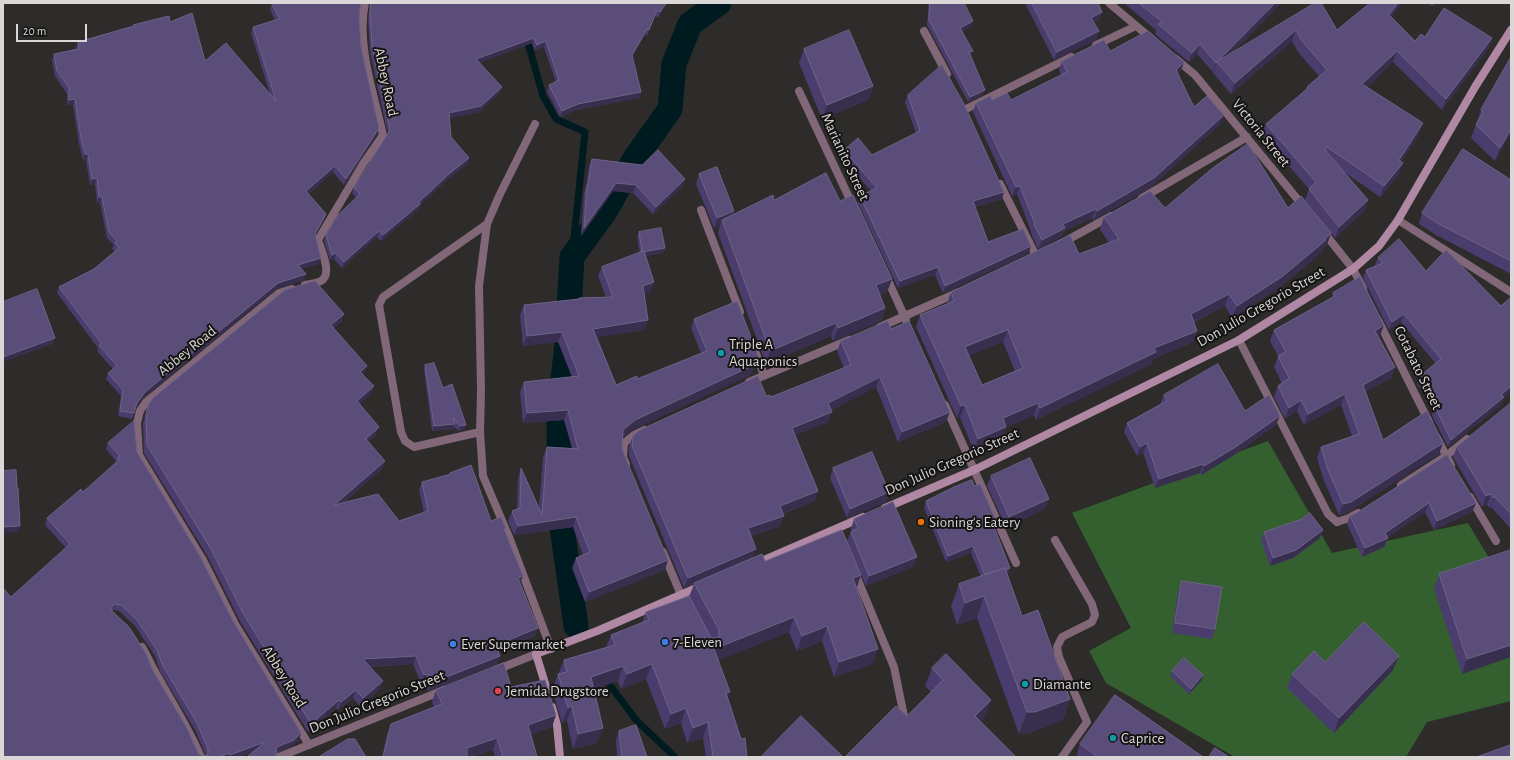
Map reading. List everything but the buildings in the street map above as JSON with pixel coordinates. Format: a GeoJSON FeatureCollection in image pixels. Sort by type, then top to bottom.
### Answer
{"type":"FeatureCollection","features":[{"type":"Feature","properties":{"kind":"street","name":"Abbey Road"},"geometry":{"type":"LineString","coordinates":[[309,745],[235,624],[203,560],[139,455],[136,423],[140,411],[146,402],[279,293],[321,281],[326,277],[327,271],[318,240],[363,164],[383,135],[364,52],[363,14],[365,3]]}},
{"type":"Feature","properties":{"kind":"street"},"geometry":{"type":"LineString","coordinates":[[1109,3],[1160,46]]}},
{"type":"Feature","properties":{"kind":"street"},"geometry":{"type":"LineString","coordinates":[[966,109],[1136,26]]}},
{"type":"Feature","properties":{"kind":"street","name":"Don Julio Gregorio Street"},"geometry":{"type":"LineString","coordinates":[[744,568],[838,533],[876,512],[974,470],[1238,340],[1353,268],[1379,246],[1398,220],[1475,87],[1511,30]]}},
{"type":"Feature","properties":{"kind":"street"},"geometry":{"type":"LineString","coordinates":[[924,31],[952,83]]}},
{"type":"Feature","properties":{"kind":"street","name":"Victoria Street"},"geometry":{"type":"LineString","coordinates":[[1171,56],[1195,75],[1353,268]]}},
{"type":"Feature","properties":{"kind":"street","name":"Marianito Street"},"geometry":{"type":"LineString","coordinates":[[799,91],[855,211]]}},
{"type":"Feature","properties":{"kind":"street"},"geometry":{"type":"LineString","coordinates":[[535,124],[500,194],[487,224],[479,286],[481,390],[480,432],[482,476],[509,537],[551,649]]}},
{"type":"Feature","properties":{"kind":"street"},"geometry":{"type":"LineString","coordinates":[[1137,201],[1247,138]]}},
{"type":"Feature","properties":{"kind":"street"},"geometry":{"type":"LineString","coordinates":[[995,173],[1036,256]]}},
{"type":"Feature","properties":{"kind":"street"},"geometry":{"type":"LineString","coordinates":[[701,210],[742,318]]}},
{"type":"Feature","properties":{"kind":"street"},"geometry":{"type":"LineString","coordinates":[[1056,246],[1116,213]]}},
{"type":"Feature","properties":{"kind":"street"},"geometry":{"type":"LineString","coordinates":[[1398,220],[1511,292]]}},
{"type":"Feature","properties":{"kind":"street"},"geometry":{"type":"LineString","coordinates":[[480,432],[414,447],[405,441],[401,432],[379,304],[383,297],[487,224]]}},
{"type":"Feature","properties":{"kind":"street"},"geometry":{"type":"LineString","coordinates":[[882,267],[911,331]]}},
{"type":"Feature","properties":{"kind":"street"},"geometry":{"type":"LineString","coordinates":[[1353,268],[1367,296]]}},
{"type":"Feature","properties":{"kind":"street"},"geometry":{"type":"LineString","coordinates":[[870,331],[905,317],[967,288]]}},
{"type":"Feature","properties":{"kind":"street","name":"Cotabato Street"},"geometry":{"type":"LineString","coordinates":[[1374,310],[1446,456],[1457,475]]}},
{"type":"Feature","properties":{"kind":"street"},"geometry":{"type":"LineString","coordinates":[[739,386],[855,337]]}},
{"type":"Feature","properties":{"kind":"street"},"geometry":{"type":"LineString","coordinates":[[1238,340],[1328,514],[1337,522],[1349,518],[1362,510]]}},
{"type":"Feature","properties":{"kind":"street"},"geometry":{"type":"LineString","coordinates":[[753,346],[764,375]]}},
{"type":"Feature","properties":{"kind":"street"},"geometry":{"type":"LineString","coordinates":[[943,400],[1016,563]]}},
{"type":"Feature","properties":{"kind":"street"},"geometry":{"type":"LineString","coordinates":[[629,471],[623,457],[624,443],[634,435],[648,428]]}},
{"type":"Feature","properties":{"kind":"street"},"geometry":{"type":"LineString","coordinates":[[1394,489],[1446,456],[1475,432]]}},
{"type":"Feature","properties":{"kind":"street"},"geometry":{"type":"LineString","coordinates":[[1465,489],[1496,541]]}},
{"type":"Feature","properties":{"kind":"street"},"geometry":{"type":"LineString","coordinates":[[1055,540],[1092,604],[1095,615],[1092,622],[1062,637],[1057,647],[1059,657],[1087,722],[1062,757]]}},
{"type":"Feature","properties":{"kind":"street"},"geometry":{"type":"LineString","coordinates":[[660,544],[683,598]]}},
{"type":"Feature","properties":{"kind":"street"},"geometry":{"type":"LineString","coordinates":[[851,566],[894,667],[904,716]]}},
{"type":"Feature","properties":{"kind":"street"},"geometry":{"type":"LineString","coordinates":[[486,674],[683,598],[709,583]]}},
{"type":"Feature","properties":{"kind":"street"},"geometry":{"type":"LineString","coordinates":[[138,642],[150,659],[155,673],[190,732],[202,757]]}},
{"type":"Feature","properties":{"kind":"street"},"geometry":{"type":"LineString","coordinates":[[536,654],[557,725],[560,757]]}},
{"type":"Feature","properties":{"kind":"street","name":"Don Julio Gregorio Street"},"geometry":{"type":"LineString","coordinates":[[279,757],[451,688]]}},
{"type":"Feature","properties":{"kind":"green space"},"geometry":{"type":"Polygon","coordinates":[[[1268,441],[1332,553],[1468,523],[1492,563],[1511,553],[1511,701],[1427,722],[1406,757],[1235,757],[1106,683],[1089,651],[1131,628],[1072,513],[1268,441]]]}},
{"type":"Feature","properties":{"kind":"waterway"},"geometry":{"type":"LineString","coordinates":[[576,626],[559,506],[559,416],[567,344],[572,257],[606,210],[634,160],[670,109],[674,64],[690,24],[719,3]]}},
{"type":"Feature","properties":{"kind":"waterway"},"geometry":{"type":"LineString","coordinates":[[526,36],[543,96],[556,119],[585,132],[572,257]]}},
{"type":"Feature","properties":{"kind":"waterway"},"geometry":{"type":"LineString","coordinates":[[604,677],[636,720],[675,757]]}},
{"type":"Feature","properties":{"kind":"place","name":"Triple A Aquaponics"},"geometry":{"type":"Point","coordinates":[721,353]}},
{"type":"Feature","properties":{"kind":"place","name":"Sioning's Eatery"},"geometry":{"type":"Point","coordinates":[921,522]}},
{"type":"Feature","properties":{"kind":"place","name":"7-Eleven"},"geometry":{"type":"Point","coordinates":[665,642]}},
{"type":"Feature","properties":{"kind":"place","name":"Ever Supermarket"},"geometry":{"type":"Point","coordinates":[453,644]}},
{"type":"Feature","properties":{"kind":"place","name":"Diamante"},"geometry":{"type":"Point","coordinates":[1025,684]}},
{"type":"Feature","properties":{"kind":"place","name":"Jemida Drugstore"},"geometry":{"type":"Point","coordinates":[498,691]}},
{"type":"Feature","properties":{"kind":"place","name":"Caprice"},"geometry":{"type":"Point","coordinates":[1113,738]}}]}
